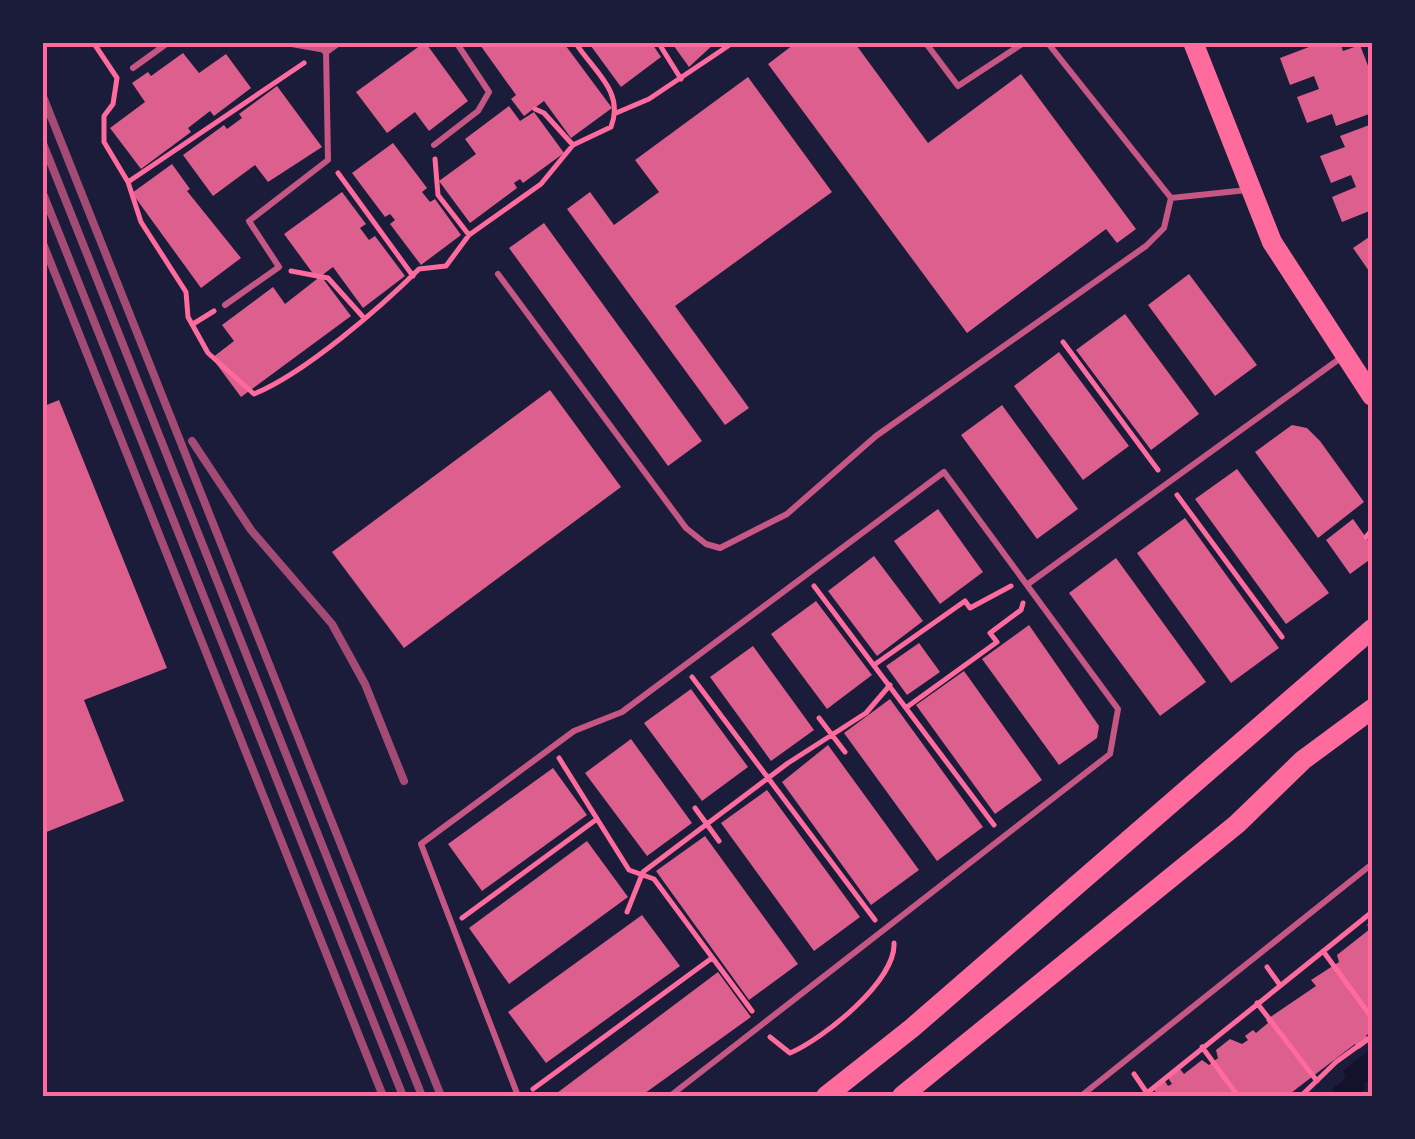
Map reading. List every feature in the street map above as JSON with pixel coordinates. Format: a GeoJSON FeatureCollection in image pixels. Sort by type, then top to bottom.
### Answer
{"type":"FeatureCollection","features":[{"type":"Feature","properties":{"kind":"main road"},"geometry":{"type":"LineString","coordinates":[[1193,42],[1248,190],[1272,242],[1372,396]]}},
{"type":"Feature","properties":{"kind":"main road"},"geometry":{"type":"LineString","coordinates":[[826,1096],[912,1028],[1372,628]]}},
{"type":"Feature","properties":{"kind":"main road"},"geometry":{"type":"LineString","coordinates":[[902,1096],[1237,824],[1303,760],[1372,708]]}},
{"type":"Feature","properties":{"kind":"street"},"geometry":{"type":"LineString","coordinates":[[326,50],[337,42]]}},
{"type":"Feature","properties":{"kind":"lane"},"geometry":{"type":"LineString","coordinates":[[133,68],[169,42]]}},
{"type":"Feature","properties":{"kind":"lane"},"geometry":{"type":"LineString","coordinates":[[225,304],[279,267],[248,221],[328,160],[326,50],[280,42]]}},
{"type":"Feature","properties":{"kind":"lane"},"geometry":{"type":"LineString","coordinates":[[434,145],[478,112],[488,92],[456,42]]}},
{"type":"Feature","properties":{"kind":"lane"},"geometry":{"type":"LineString","coordinates":[[925,42],[958,86],[1025,42]]}},
{"type":"Feature","properties":{"kind":"lane"},"geometry":{"type":"LineString","coordinates":[[1047,42],[1172,198]]}},
{"type":"Feature","properties":{"kind":"lane"},"geometry":{"type":"LineString","coordinates":[[1172,198],[1248,190]]}},
{"type":"Feature","properties":{"kind":"lane"},"geometry":{"type":"LineString","coordinates":[[498,274],[686,528],[706,544],[720,548],[787,514],[876,436],[1146,246],[1164,228],[1172,198]]}},
{"type":"Feature","properties":{"kind":"lane"},"geometry":{"type":"LineString","coordinates":[[1028,584],[1343,356]]}},
{"type":"Feature","properties":{"kind":"lane"},"geometry":{"type":"LineString","coordinates":[[520,1096],[421,844],[574,731],[622,712],[944,472],[1118,708],[1110,754],[881,928],[763,1027],[670,1096]]}},
{"type":"Feature","properties":{"kind":"lane"},"geometry":{"type":"LineString","coordinates":[[1081,1096],[1372,864]]}},
{"type":"Feature","properties":{"kind":"path"},"geometry":{"type":"LineString","coordinates":[[93,42],[117,78],[113,104],[104,116],[104,142],[128,182],[141,222],[186,292],[192,325],[208,352],[254,394],[272,387],[364,318],[420,269],[446,266],[469,235],[541,184],[573,145],[611,127],[616,113],[614,92],[575,42]]}},
{"type":"Feature","properties":{"kind":"path"},"geometry":{"type":"LineString","coordinates":[[658,42],[681,79]]}},
{"type":"Feature","properties":{"kind":"path"},"geometry":{"type":"LineString","coordinates":[[616,113],[681,79],[734,42]]}},
{"type":"Feature","properties":{"kind":"path"},"geometry":{"type":"LineString","coordinates":[[128,182],[265,86],[326,50]]}},
{"type":"Feature","properties":{"kind":"path"},"geometry":{"type":"LineString","coordinates":[[535,108],[544,112],[573,145]]}},
{"type":"Feature","properties":{"kind":"path"},"geometry":{"type":"LineString","coordinates":[[434,145],[438,195],[469,235]]}},
{"type":"Feature","properties":{"kind":"path"},"geometry":{"type":"LineString","coordinates":[[328,160],[413,276]]}},
{"type":"Feature","properties":{"kind":"path"},"geometry":{"type":"LineString","coordinates":[[279,267],[328,278],[364,318]]}},
{"type":"Feature","properties":{"kind":"path"},"geometry":{"type":"LineString","coordinates":[[192,325],[225,304]]}},
{"type":"Feature","properties":{"kind":"path"},"geometry":{"type":"LineString","coordinates":[[1366,537],[1372,530]]}},
{"type":"Feature","properties":{"kind":"path"},"geometry":{"type":"LineString","coordinates":[[806,575],[1002,836]]}},
{"type":"Feature","properties":{"kind":"path"},"geometry":{"type":"LineString","coordinates":[[874,665],[966,601],[970,608],[1003,586],[1028,584],[1022,610],[990,633],[996,642],[907,706]]}},
{"type":"Feature","properties":{"kind":"path"},"geometry":{"type":"LineString","coordinates":[[552,747],[629,870],[644,872],[654,879],[776,1045],[790,1053],[830,1030],[884,974],[895,954],[894,942],[684,666]]}},
{"type":"Feature","properties":{"kind":"path"},"geometry":{"type":"LineString","coordinates":[[627,912],[644,872],[832,733],[866,713],[890,685]]}},
{"type":"Feature","properties":{"kind":"path"},"geometry":{"type":"LineString","coordinates":[[819,718],[846,752]]}},
{"type":"Feature","properties":{"kind":"path"},"geometry":{"type":"LineString","coordinates":[[696,808],[719,841]]}},
{"type":"Feature","properties":{"kind":"path"},"geometry":{"type":"LineString","coordinates":[[452,925],[597,819]]}},
{"type":"Feature","properties":{"kind":"path"},"geometry":{"type":"LineString","coordinates":[[1125,1061],[1148,1095],[1372,912]]}},
{"type":"Feature","properties":{"kind":"path"},"geometry":{"type":"LineString","coordinates":[[1324,951],[1372,1018]]}},
{"type":"Feature","properties":{"kind":"path"},"geometry":{"type":"LineString","coordinates":[[520,1096],[712,958]]}},
{"type":"Feature","properties":{"kind":"path"},"geometry":{"type":"LineString","coordinates":[[1258,1003],[1318,1081]]}},
{"type":"Feature","properties":{"kind":"path"},"geometry":{"type":"LineString","coordinates":[[1301,1096],[1336,1062],[1372,1036]]}},
{"type":"Feature","properties":{"kind":"path"},"geometry":{"type":"LineString","coordinates":[[1202,1048],[1238,1096]]}},
{"type":"Feature","properties":{"kind":"shaded area"},"geometry":{"type":"Polygon","coordinates":[[[1369,1050],[1372,1078],[1364,1085],[1366,1088],[1356,1096],[1337,1096],[1332,1089],[1346,1078],[1343,1071],[1369,1050]]]}},
{"type":"Feature","properties":{"kind":"building"},"geometry":{"type":"Polygon","coordinates":[[[425,42],[468,101],[429,131],[415,112],[387,133],[356,92],[425,42]]]}},
{"type":"Feature","properties":{"kind":"building"},"geometry":{"type":"Polygon","coordinates":[[[478,42],[563,42],[612,108],[571,138],[544,101],[524,116],[511,99],[516,95],[478,42]]]}},
{"type":"Feature","properties":{"kind":"building"},"geometry":{"type":"Polygon","coordinates":[[[588,42],[651,42],[661,57],[621,87],[588,42]]]}},
{"type":"Feature","properties":{"kind":"building"},"geometry":{"type":"Polygon","coordinates":[[[671,42],[716,42],[689,67],[671,42]]]}},
{"type":"Feature","properties":{"kind":"building"},"geometry":{"type":"Polygon","coordinates":[[[797,42],[854,42],[928,143],[1021,74],[1136,229],[1117,243],[1106,229],[967,333],[768,64],[797,42]]]}},
{"type":"Feature","properties":{"kind":"building"},"geometry":{"type":"Polygon","coordinates":[[[1322,42],[1340,42],[1343,51],[1360,45],[1372,76],[1372,113],[1336,126],[1332,114],[1307,123],[1297,97],[1319,89],[1314,76],[1290,85],[1280,58],[1322,42]]]}},
{"type":"Feature","properties":{"kind":"building"},"geometry":{"type":"Polygon","coordinates":[[[183,53],[199,73],[226,54],[251,88],[214,116],[210,111],[188,128],[191,132],[141,169],[110,128],[145,102],[132,83],[148,72],[151,76],[183,53]]]}},
{"type":"Feature","properties":{"kind":"building"},"geometry":{"type":"Polygon","coordinates":[[[748,77],[832,192],[675,306],[749,408],[725,425],[567,209],[590,192],[614,225],[659,192],[635,160],[748,77]]]}},
{"type":"Feature","properties":{"kind":"building"},"geometry":{"type":"Polygon","coordinates":[[[277,86],[322,147],[268,182],[255,165],[213,196],[183,155],[224,125],[227,129],[242,118],[239,114],[277,86]]]}},
{"type":"Feature","properties":{"kind":"building"},"geometry":{"type":"Polygon","coordinates":[[[509,106],[520,121],[534,112],[564,153],[523,183],[520,179],[514,183],[517,188],[470,223],[439,181],[476,154],[465,139],[509,106]]]}},
{"type":"Feature","properties":{"kind":"building"},"geometry":{"type":"Polygon","coordinates":[[[1372,124],[1372,210],[1342,222],[1332,197],[1356,187],[1351,175],[1331,183],[1320,156],[1345,147],[1340,136],[1372,124]]]}},
{"type":"Feature","properties":{"kind":"building"},"geometry":{"type":"Polygon","coordinates":[[[393,143],[427,188],[422,192],[430,202],[435,199],[461,235],[421,265],[390,224],[395,220],[390,214],[385,217],[352,173],[393,143]]]}},
{"type":"Feature","properties":{"kind":"building"},"geometry":{"type":"Polygon","coordinates":[[[172,164],[190,189],[187,191],[241,258],[201,288],[132,193],[172,164]]]}},
{"type":"Feature","properties":{"kind":"building"},"geometry":{"type":"Polygon","coordinates":[[[342,192],[366,224],[360,228],[369,240],[375,236],[405,276],[363,308],[333,267],[321,276],[351,316],[241,397],[212,358],[234,341],[222,325],[273,287],[285,304],[317,279],[284,234],[342,192]]]}},
{"type":"Feature","properties":{"kind":"building"},"geometry":{"type":"Polygon","coordinates":[[[544,223],[702,441],[668,466],[509,248],[544,223]]]}},
{"type":"Feature","properties":{"kind":"building"},"geometry":{"type":"Polygon","coordinates":[[[1372,235],[1372,268],[1369,271],[1353,248],[1372,235]]]}},
{"type":"Feature","properties":{"kind":"building"},"geometry":{"type":"Polygon","coordinates":[[[1189,274],[1257,365],[1215,396],[1148,305],[1189,274]]]}},
{"type":"Feature","properties":{"kind":"building"},"geometry":{"type":"Polygon","coordinates":[[[1125,314],[1199,414],[1151,450],[1076,350],[1125,314]]]}},
{"type":"Feature","properties":{"kind":"building"},"geometry":{"type":"Polygon","coordinates":[[[1059,352],[1129,446],[1083,480],[1014,386],[1059,352]]]}},
{"type":"Feature","properties":{"kind":"building"},"geometry":{"type":"Polygon","coordinates":[[[550,390],[621,487],[404,648],[332,552],[550,390]]]}},
{"type":"Feature","properties":{"kind":"building"},"geometry":{"type":"Polygon","coordinates":[[[59,400],[167,668],[84,700],[124,801],[44,833],[42,407],[59,400]]]}},
{"type":"Feature","properties":{"kind":"building"},"geometry":{"type":"Polygon","coordinates":[[[1002,405],[1078,509],[1037,539],[961,435],[1002,405]]]}},
{"type":"Feature","properties":{"kind":"building"},"geometry":{"type":"Polygon","coordinates":[[[1292,425],[1307,428],[1320,441],[1364,502],[1318,538],[1255,452],[1292,425]]]}},
{"type":"Feature","properties":{"kind":"building"},"geometry":{"type":"Polygon","coordinates":[[[1237,469],[1329,593],[1286,624],[1195,499],[1237,469]]]}},
{"type":"Feature","properties":{"kind":"building"},"geometry":{"type":"Polygon","coordinates":[[[938,509],[983,572],[940,604],[894,541],[938,509]]]}},
{"type":"Feature","properties":{"kind":"building"},"geometry":{"type":"Polygon","coordinates":[[[1185,518],[1279,648],[1231,683],[1137,553],[1185,518]]]}},
{"type":"Feature","properties":{"kind":"building"},"geometry":{"type":"Polygon","coordinates":[[[1353,519],[1372,546],[1372,558],[1350,574],[1326,540],[1353,519]]]}},
{"type":"Feature","properties":{"kind":"building"},"geometry":{"type":"Polygon","coordinates":[[[874,556],[923,621],[877,656],[828,591],[874,556]]]}},
{"type":"Feature","properties":{"kind":"building"},"geometry":{"type":"Polygon","coordinates":[[[1116,558],[1206,682],[1160,716],[1069,593],[1116,558]]]}},
{"type":"Feature","properties":{"kind":"building"},"geometry":{"type":"Polygon","coordinates":[[[816,601],[872,675],[827,709],[771,634],[816,601]]]}},
{"type":"Feature","properties":{"kind":"building"},"geometry":{"type":"Polygon","coordinates":[[[1029,625],[1099,726],[1097,738],[1059,765],[982,659],[1029,625]]]}},
{"type":"Feature","properties":{"kind":"building"},"geometry":{"type":"Polygon","coordinates":[[[919,643],[940,672],[907,695],[886,666],[919,643]]]}},
{"type":"Feature","properties":{"kind":"building"},"geometry":{"type":"Polygon","coordinates":[[[753,646],[814,730],[771,761],[710,677],[753,646]]]}},
{"type":"Feature","properties":{"kind":"building"},"geometry":{"type":"Polygon","coordinates":[[[964,671],[1042,780],[995,814],[916,705],[964,671]]]}},
{"type":"Feature","properties":{"kind":"building"},"geometry":{"type":"Polygon","coordinates":[[[691,689],[748,767],[702,801],[644,723],[691,689]]]}},
{"type":"Feature","properties":{"kind":"building"},"geometry":{"type":"Polygon","coordinates":[[[890,699],[983,827],[937,861],[844,733],[890,699]]]}},
{"type":"Feature","properties":{"kind":"building"},"geometry":{"type":"Polygon","coordinates":[[[631,739],[692,823],[647,856],[585,773],[631,739]]]}},
{"type":"Feature","properties":{"kind":"building"},"geometry":{"type":"Polygon","coordinates":[[[828,745],[919,870],[871,905],[782,782],[828,745]]]}},
{"type":"Feature","properties":{"kind":"building"},"geometry":{"type":"Polygon","coordinates":[[[553,768],[587,815],[482,891],[448,844],[553,768]]]}},
{"type":"Feature","properties":{"kind":"building"},"geometry":{"type":"Polygon","coordinates":[[[767,790],[860,917],[814,951],[721,823],[767,790]]]}},
{"type":"Feature","properties":{"kind":"building"},"geometry":{"type":"Polygon","coordinates":[[[705,836],[798,964],[749,1000],[656,871],[705,836]]]}},
{"type":"Feature","properties":{"kind":"building"},"geometry":{"type":"Polygon","coordinates":[[[587,841],[628,897],[509,984],[469,928],[587,841]]]}},
{"type":"Feature","properties":{"kind":"building"},"geometry":{"type":"Polygon","coordinates":[[[642,915],[680,966],[546,1063],[508,1012],[642,915]]]}},
{"type":"Feature","properties":{"kind":"building"},"geometry":{"type":"Polygon","coordinates":[[[1372,921],[1372,1030],[1366,1036],[1370,1041],[1359,1049],[1355,1044],[1287,1096],[1159,1096],[1154,1090],[1165,1081],[1168,1086],[1172,1084],[1168,1078],[1180,1069],[1184,1074],[1202,1060],[1209,1065],[1218,1058],[1216,1050],[1230,1039],[1242,1044],[1248,1040],[1245,1036],[1253,1030],[1256,1033],[1268,1023],[1266,1020],[1316,986],[1311,980],[1339,962],[1337,955],[1370,929],[1367,925],[1372,921]]]}},
{"type":"Feature","properties":{"kind":"building"},"geometry":{"type":"Polygon","coordinates":[[[718,972],[751,1017],[641,1096],[553,1096],[718,972]]]}},
{"type":"Feature","properties":{"kind":"railway"},"geometry":{"type":"LineString","coordinates":[[42,94],[441,1096]]}},
{"type":"Feature","properties":{"kind":"railway"},"geometry":{"type":"LineString","coordinates":[[42,141],[422,1096]]}},
{"type":"Feature","properties":{"kind":"railway"},"geometry":{"type":"LineString","coordinates":[[42,191],[403,1096]]}},
{"type":"Feature","properties":{"kind":"railway"},"geometry":{"type":"LineString","coordinates":[[42,241],[383,1096]]}},
{"type":"Feature","properties":{"kind":"railway"},"geometry":{"type":"LineString","coordinates":[[192,441],[251,530],[332,624],[365,684],[404,781]]}}]}
